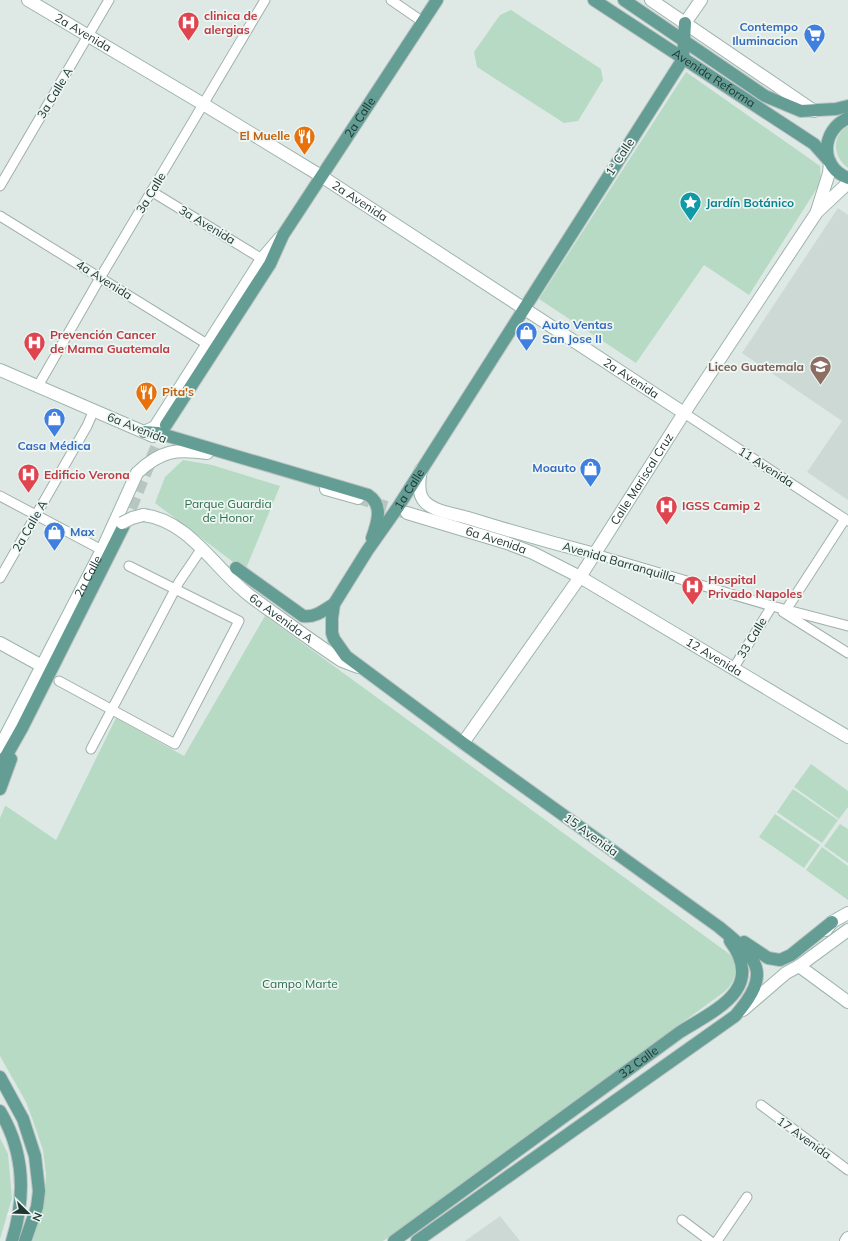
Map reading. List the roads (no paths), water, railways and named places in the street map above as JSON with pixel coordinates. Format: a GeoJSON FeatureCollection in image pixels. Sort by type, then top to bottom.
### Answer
{"type":"FeatureCollection","features":[{"type":"Feature","properties":{"kind":"main road","name":"2a Calle"},"geometry":{"type":"LineString","coordinates":[[166,425],[270,264],[283,235],[320,176],[423,22],[436,0]]}},
{"type":"Feature","properties":{"kind":"main road","name":"Avenida Reforma"},"geometry":{"type":"LineString","coordinates":[[594,0],[814,144],[835,170],[848,178]]}},
{"type":"Feature","properties":{"kind":"main road","name":"Avenida Reforma"},"geometry":{"type":"LineString","coordinates":[[624,0],[765,96],[801,111],[844,109]]}},
{"type":"Feature","properties":{"kind":"main road","name":"1ª Calle"},"geometry":{"type":"LineString","coordinates":[[523,308],[683,58],[685,23]]}},
{"type":"Feature","properties":{"kind":"main road"},"geometry":{"type":"LineString","coordinates":[[830,162],[826,146],[828,138],[836,125],[848,118]]}},
{"type":"Feature","properties":{"kind":"main road","name":"1a Calle"},"geometry":{"type":"LineString","coordinates":[[361,668],[342,652],[334,639],[332,625],[334,604],[367,551],[392,516],[523,308]]}},
{"type":"Feature","properties":{"kind":"main road"},"geometry":{"type":"LineString","coordinates":[[144,432],[158,433],[368,495],[374,499],[378,511],[375,530],[367,551]]}},
{"type":"Feature","properties":{"kind":"main road","name":"2a Calle"},"geometry":{"type":"LineString","coordinates":[[0,767],[22,728],[123,524]]}},
{"type":"Feature","properties":{"kind":"main road"},"geometry":{"type":"LineString","coordinates":[[236,568],[303,616],[311,617],[334,604]]}},
{"type":"Feature","properties":{"kind":"main road","name":"6a Avenida A"},"geometry":{"type":"LineString","coordinates":[[361,668],[462,744]]}},
{"type":"Feature","properties":{"kind":"main road"},"geometry":{"type":"LineString","coordinates":[[0,789],[22,728]]}},
{"type":"Feature","properties":{"kind":"main road","name":"15 Avenida"},"geometry":{"type":"LineString","coordinates":[[462,744],[719,927]]}},
{"type":"Feature","properties":{"kind":"main road"},"geometry":{"type":"LineString","coordinates":[[719,927],[768,958],[780,960],[791,955],[832,922]]}},
{"type":"Feature","properties":{"kind":"main road","name":"32 Calle"},"geometry":{"type":"LineString","coordinates":[[417,1241],[735,1016],[745,1005],[754,990],[756,969],[750,955],[739,943],[719,927]]}},
{"type":"Feature","properties":{"kind":"main road","name":"32 Calle"},"geometry":{"type":"LineString","coordinates":[[394,1241],[652,1053],[730,1000],[735,993],[742,976],[741,962],[734,946],[719,927]]}},
{"type":"Feature","properties":{"kind":"main road"},"geometry":{"type":"LineString","coordinates":[[0,1077],[23,1119],[35,1156],[38,1191],[37,1207],[25,1241]]}},
{"type":"Feature","properties":{"kind":"main road"},"geometry":{"type":"LineString","coordinates":[[0,1111],[8,1124],[14,1140],[21,1171],[20,1197],[12,1241]]}},
{"type":"Feature","properties":{"kind":"street","name":"2a Avenida"},"geometry":{"type":"LineString","coordinates":[[28,0],[203,104],[320,176],[684,413]]}},
{"type":"Feature","properties":{"kind":"street","name":"3a Calle A"},"geometry":{"type":"LineString","coordinates":[[0,186],[109,0]]}},
{"type":"Feature","properties":{"kind":"street","name":"3a Calle"},"geometry":{"type":"LineString","coordinates":[[38,386],[151,191],[265,0]]}},
{"type":"Feature","properties":{"kind":"street"},"geometry":{"type":"LineString","coordinates":[[391,0],[423,22]]}},
{"type":"Feature","properties":{"kind":"street"},"geometry":{"type":"LineString","coordinates":[[652,0],[814,111]]}},
{"type":"Feature","properties":{"kind":"street"},"geometry":{"type":"LineString","coordinates":[[685,23],[701,0]]}},
{"type":"Feature","properties":{"kind":"street","name":"Calle Mariscal Cruz"},"geometry":{"type":"LineString","coordinates":[[817,212],[829,173],[830,162]]}},
{"type":"Feature","properties":{"kind":"street","name":"Calle Mariscal Cruz"},"geometry":{"type":"LineString","coordinates":[[462,744],[580,577],[684,413],[817,212],[848,183]]}},
{"type":"Feature","properties":{"kind":"street","name":"3a Avenida"},"geometry":{"type":"LineString","coordinates":[[151,191],[262,258]]}},
{"type":"Feature","properties":{"kind":"street"},"geometry":{"type":"LineString","coordinates":[[832,198],[839,194],[848,193]]}},
{"type":"Feature","properties":{"kind":"street","name":"4a Avenida"},"geometry":{"type":"LineString","coordinates":[[0,216],[207,344]]}},
{"type":"Feature","properties":{"kind":"street","name":"2a Calle"},"geometry":{"type":"LineString","coordinates":[[144,432],[155,427],[262,258],[283,235]]}},
{"type":"Feature","properties":{"kind":"street","name":"6a Avenida"},"geometry":{"type":"LineString","coordinates":[[0,370],[144,432],[207,453],[358,498]]}},
{"type":"Feature","properties":{"kind":"street","name":"2a Calle A"},"geometry":{"type":"LineString","coordinates":[[0,578],[87,426],[94,410]]}},
{"type":"Feature","properties":{"kind":"street","name":"11 Avenida"},"geometry":{"type":"LineString","coordinates":[[684,413],[846,520]]}},
{"type":"Feature","properties":{"kind":"street","name":"2a Calle"},"geometry":{"type":"LineString","coordinates":[[0,747],[104,545],[137,473],[157,458],[177,451],[207,453]]}},
{"type":"Feature","properties":{"kind":"street","name":"Avenida Barranquilla"},"geometry":{"type":"LineString","coordinates":[[421,470],[418,483],[422,499],[429,506],[442,511],[519,534],[595,554],[773,607],[848,626]]}},
{"type":"Feature","properties":{"kind":"street"},"geometry":{"type":"LineString","coordinates":[[0,496],[36,515],[104,545]]}},
{"type":"Feature","properties":{"kind":"street","name":"6a Avenida"},"geometry":{"type":"LineString","coordinates":[[407,513],[507,542],[533,553],[580,577]]}},
{"type":"Feature","properties":{"kind":"street","name":"6a Avenida A"},"geometry":{"type":"LineString","coordinates":[[104,545],[123,524],[132,518],[143,515],[161,519],[186,535],[202,548],[243,591],[342,661],[361,668]]}},
{"type":"Feature","properties":{"kind":"street"},"geometry":{"type":"LineString","coordinates":[[786,610],[846,520]]}},
{"type":"Feature","properties":{"kind":"street"},"geometry":{"type":"LineString","coordinates":[[519,534],[570,564],[580,577]]}},
{"type":"Feature","properties":{"kind":"street"},"geometry":{"type":"LineString","coordinates":[[91,749],[175,589],[202,548]]}},
{"type":"Feature","properties":{"kind":"street"},"geometry":{"type":"LineString","coordinates":[[59,681],[175,744],[239,621],[129,566]]}},
{"type":"Feature","properties":{"kind":"street","name":"12 Avenida"},"geometry":{"type":"LineString","coordinates":[[580,577],[848,737]]}},
{"type":"Feature","properties":{"kind":"street"},"geometry":{"type":"LineString","coordinates":[[773,607],[848,653]]}},
{"type":"Feature","properties":{"kind":"street","name":"33 Calle"},"geometry":{"type":"LineString","coordinates":[[733,669],[773,607]]}},
{"type":"Feature","properties":{"kind":"street"},"geometry":{"type":"LineString","coordinates":[[0,643],[42,666]]}},
{"type":"Feature","properties":{"kind":"street"},"geometry":{"type":"LineString","coordinates":[[786,973],[793,960],[832,922],[848,913]]}},
{"type":"Feature","properties":{"kind":"street","name":"32 Calle"},"geometry":{"type":"LineString","coordinates":[[735,1016],[786,973],[799,966],[848,930]]}},
{"type":"Feature","properties":{"kind":"street"},"geometry":{"type":"LineString","coordinates":[[799,966],[848,1002]]}},
{"type":"Feature","properties":{"kind":"street","name":"17 Avenida"},"geometry":{"type":"LineString","coordinates":[[760,1106],[848,1170]]}},
{"type":"Feature","properties":{"kind":"street"},"geometry":{"type":"LineString","coordinates":[[717,1241],[747,1198]]}},
{"type":"Feature","properties":{"kind":"street"},"geometry":{"type":"LineString","coordinates":[[682,1220],[710,1241]]}},
{"type":"Feature","properties":{"kind":"tunnel"},"geometry":{"type":"LineString","coordinates":[[124,525],[165,426]]}},
{"type":"Feature","properties":{"kind":"tunnel"},"geometry":{"type":"LineString","coordinates":[[358,498],[406,513]]}},
{"type":"Feature","properties":{"kind":"place","name":"clinica de alergias"},"geometry":{"type":"Point","coordinates":[188,42]}},
{"type":"Feature","properties":{"kind":"place","name":"Contempo Iluminacion"},"geometry":{"type":"Point","coordinates":[814,54]}},
{"type":"Feature","properties":{"kind":"place","name":"El Muelle"},"geometry":{"type":"Point","coordinates":[305,156]}},
{"type":"Feature","properties":{"kind":"place","name":"Jardín Botánico"},"geometry":{"type":"Point","coordinates":[691,222]}},
{"type":"Feature","properties":{"kind":"place","name":"Auto Ventas San Jose II"},"geometry":{"type":"Point","coordinates":[526,352]}},
{"type":"Feature","properties":{"kind":"place","name":"Prevención Cancer de Mama Guatemala"},"geometry":{"type":"Point","coordinates":[34,362]}},
{"type":"Feature","properties":{"kind":"place","name":"Liceo Guatemala"},"geometry":{"type":"Point","coordinates":[820,386]}},
{"type":"Feature","properties":{"kind":"place","name":"Pita's"},"geometry":{"type":"Point","coordinates":[146,412]}},
{"type":"Feature","properties":{"kind":"place","name":"Casa Médica"},"geometry":{"type":"Point","coordinates":[54,438]}},
{"type":"Feature","properties":{"kind":"place","name":"Moauto"},"geometry":{"type":"Point","coordinates":[591,488]}},
{"type":"Feature","properties":{"kind":"place","name":"Edificio Verona"},"geometry":{"type":"Point","coordinates":[28,494]}},
{"type":"Feature","properties":{"kind":"place","name":"IGSS Camip 2"},"geometry":{"type":"Point","coordinates":[666,526]}},
{"type":"Feature","properties":{"kind":"place","name":"Max"},"geometry":{"type":"Point","coordinates":[54,552]}},
{"type":"Feature","properties":{"kind":"place","name":"Hospital Privado Napoles"},"geometry":{"type":"Point","coordinates":[693,606]}},
{"type":"Feature","properties":{"kind":"park label","name":"Parque Guardia de Honor"},"geometry":{"type":"Point","coordinates":[228,511]}},
{"type":"Feature","properties":{"kind":"park label","name":"Campo Marte"},"geometry":{"type":"Point","coordinates":[300,984]}}]}
